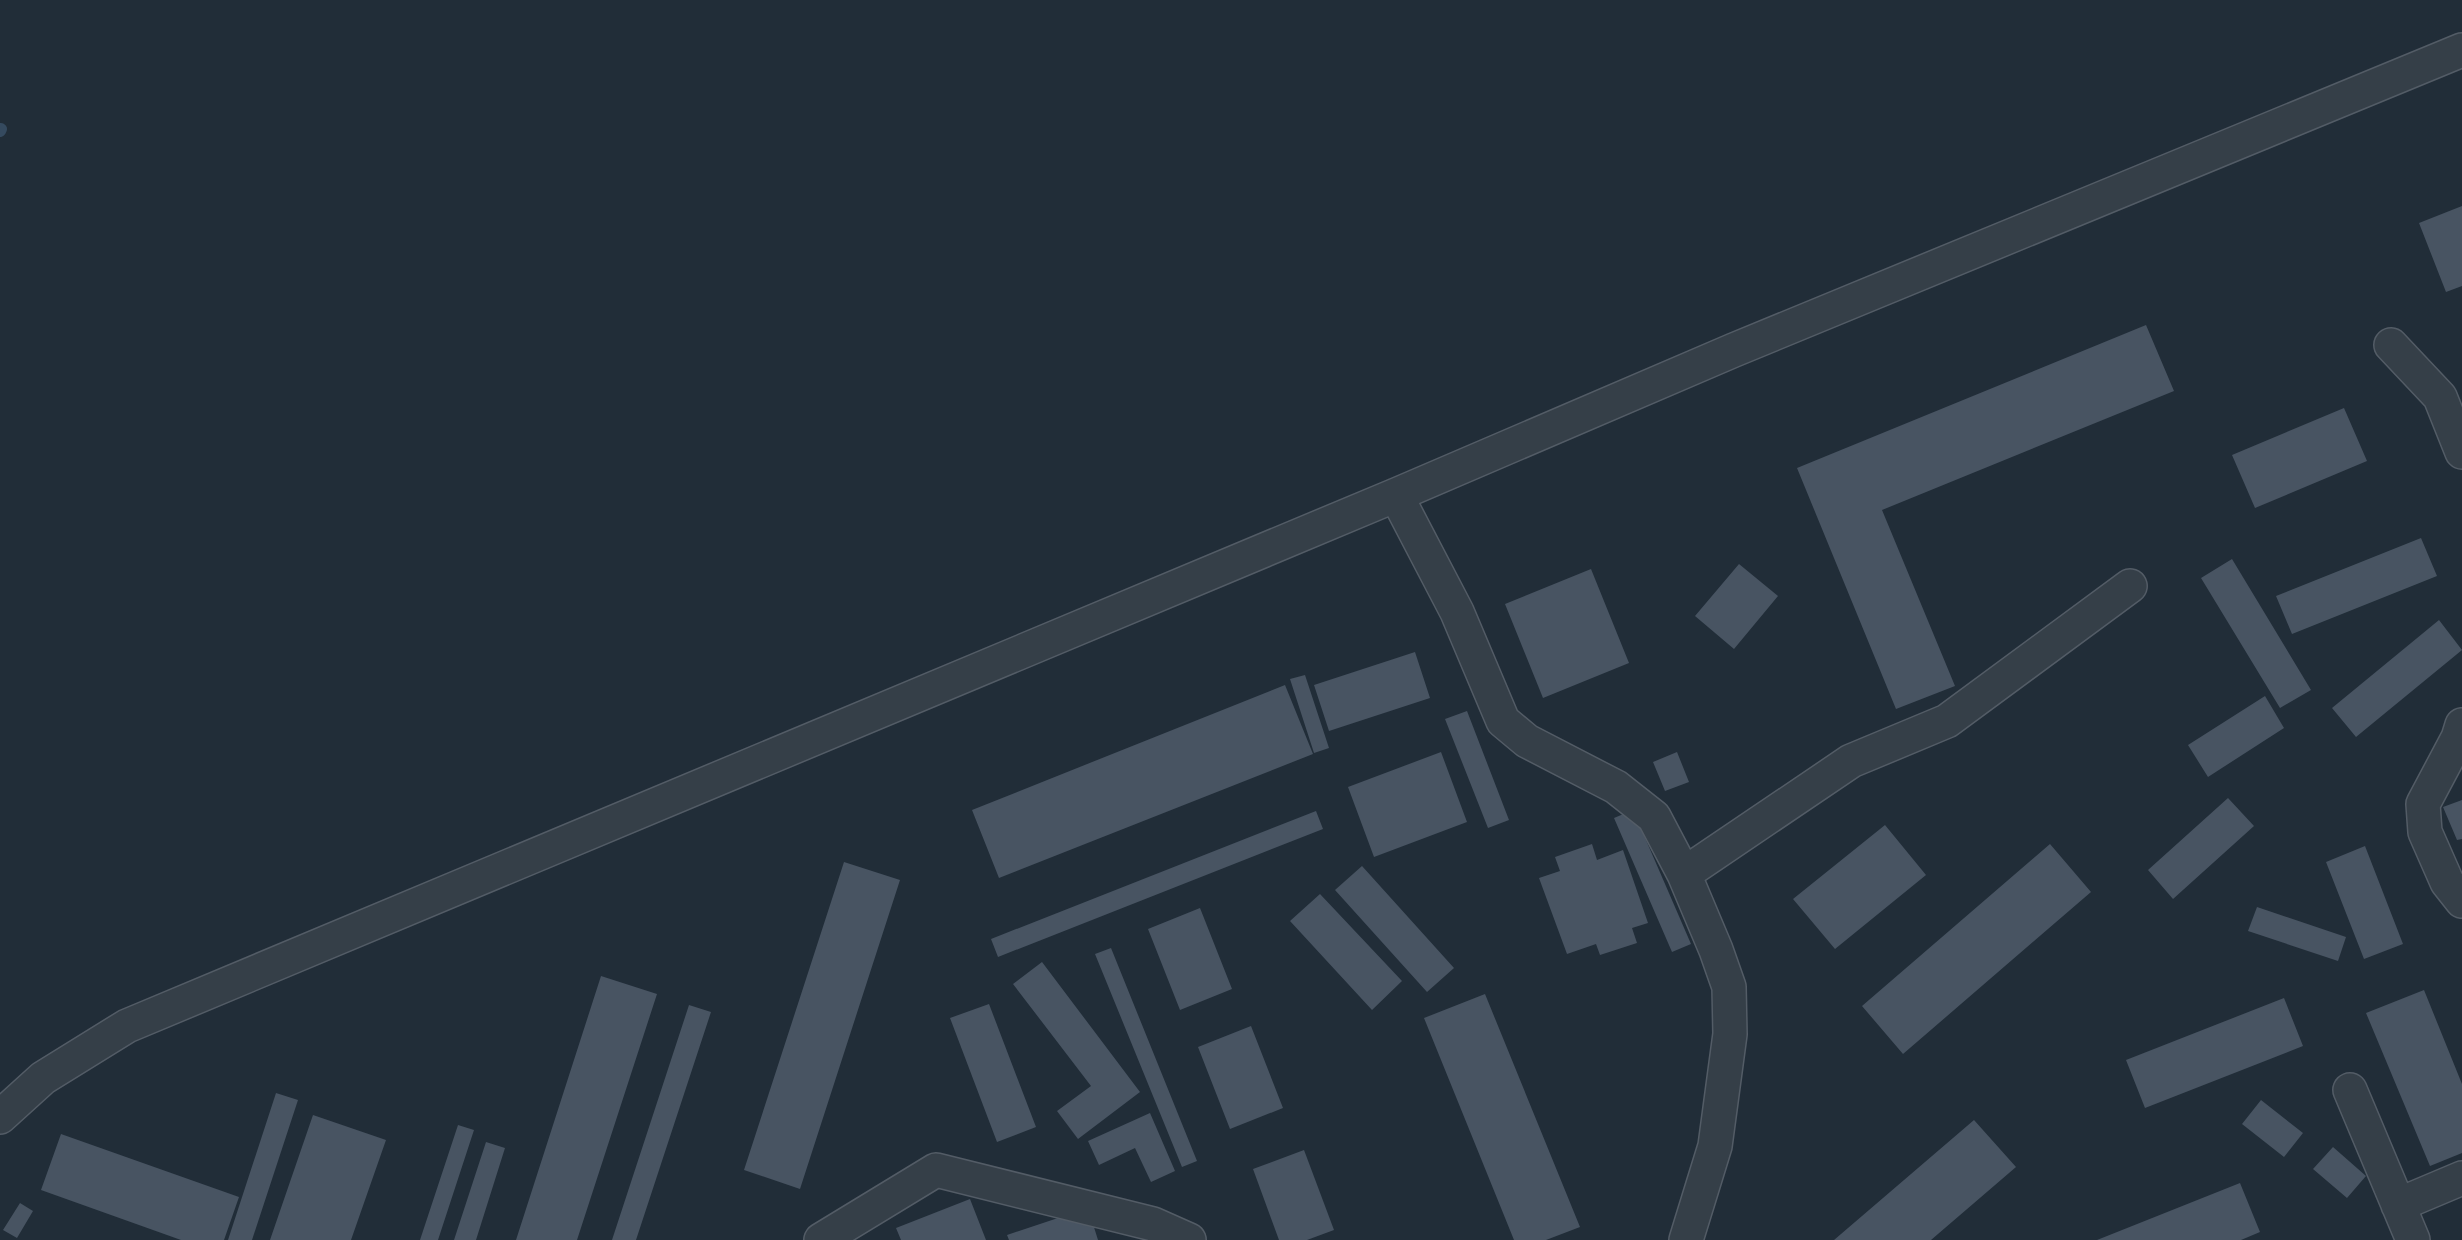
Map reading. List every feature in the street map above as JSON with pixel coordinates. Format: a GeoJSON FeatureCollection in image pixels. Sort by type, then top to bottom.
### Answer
{"type":"FeatureCollection","features":[{"type":"Feature","properties":{"kind":"street"},"geometry":{"type":"LineString","coordinates":[[0,1117],[43,1078],[126,1026],[1396,495],[1734,350],[2462,50]]}},
{"type":"Feature","properties":{"kind":"street"},"geometry":{"type":"LineString","coordinates":[[2391,345],[2440,398],[2462,452]]}},
{"type":"Feature","properties":{"kind":"street"},"geometry":{"type":"LineString","coordinates":[[1396,495],[1457,612],[1503,721],[1527,741],[1616,787],[1654,817],[1684,874],[1716,950],[1729,987],[1730,1034],[1715,1146],[1686,1240]]}},
{"type":"Feature","properties":{"kind":"street"},"geometry":{"type":"LineString","coordinates":[[1684,874],[1851,761],[1947,721],[2130,586]]}},
{"type":"Feature","properties":{"kind":"street"},"geometry":{"type":"LineString","coordinates":[[2462,725],[2458,738],[2423,804],[2425,832],[2447,882],[2462,902]]}},
{"type":"Feature","properties":{"kind":"street"},"geometry":{"type":"LineString","coordinates":[[2350,1090],[2402,1229],[2462,1178]]}},
{"type":"Feature","properties":{"kind":"street"},"geometry":{"type":"LineString","coordinates":[[821,1240],[936,1170],[1153,1224],[1189,1240]]}},
{"type":"Feature","properties":{"kind":"building"},"geometry":{"type":"Polygon","coordinates":[[[2462,206],[2462,286],[2446,292],[2419,223],[2462,206]]]}},
{"type":"Feature","properties":{"kind":"building"},"geometry":{"type":"Polygon","coordinates":[[[2146,325],[2174,391],[1882,510],[1955,686],[1896,709],[1797,468],[2146,325]]]}},
{"type":"Feature","properties":{"kind":"building"},"geometry":{"type":"Polygon","coordinates":[[[2344,408],[2367,461],[2255,508],[2232,455],[2344,408]]]}},
{"type":"Feature","properties":{"kind":"building"},"geometry":{"type":"Polygon","coordinates":[[[2421,538],[2437,576],[2292,634],[2276,596],[2421,538]]]}},
{"type":"Feature","properties":{"kind":"building"},"geometry":{"type":"Polygon","coordinates":[[[2232,559],[2311,690],[2280,708],[2201,578],[2232,559]]]}},
{"type":"Feature","properties":{"kind":"building"},"geometry":{"type":"Polygon","coordinates":[[[1739,564],[1778,596],[1734,649],[1695,616],[1739,564]]]}},
{"type":"Feature","properties":{"kind":"building"},"geometry":{"type":"Polygon","coordinates":[[[1591,569],[1629,663],[1543,698],[1505,604],[1591,569]]]}},
{"type":"Feature","properties":{"kind":"building"},"geometry":{"type":"Polygon","coordinates":[[[2439,620],[2462,650],[2356,737],[2332,708],[2439,620]]]}},
{"type":"Feature","properties":{"kind":"building"},"geometry":{"type":"Polygon","coordinates":[[[1415,652],[1430,698],[1329,731],[1314,685],[1415,652]]]}},
{"type":"Feature","properties":{"kind":"building"},"geometry":{"type":"Polygon","coordinates":[[[1305,675],[1329,748],[1314,753],[1290,679],[1305,675]]]}},
{"type":"Feature","properties":{"kind":"building"},"geometry":{"type":"Polygon","coordinates":[[[1285,685],[1313,754],[999,878],[972,810],[1285,685]]]}},
{"type":"Feature","properties":{"kind":"building"},"geometry":{"type":"Polygon","coordinates":[[[2265,696],[2284,728],[2208,777],[2188,745],[2265,696]]]}},
{"type":"Feature","properties":{"kind":"building"},"geometry":{"type":"Polygon","coordinates":[[[1467,711],[1509,820],[1488,828],[1445,719],[1467,711]]]}},
{"type":"Feature","properties":{"kind":"building"},"geometry":{"type":"Polygon","coordinates":[[[1441,752],[1467,822],[1374,857],[1348,787],[1441,752]]]}},
{"type":"Feature","properties":{"kind":"building"},"geometry":{"type":"Polygon","coordinates":[[[1677,752],[1689,782],[1665,791],[1653,762],[1677,752]]]}},
{"type":"Feature","properties":{"kind":"building"},"geometry":{"type":"Polygon","coordinates":[[[2228,798],[2254,826],[2173,899],[2148,870],[2228,798]]]}},
{"type":"Feature","properties":{"kind":"building"},"geometry":{"type":"Polygon","coordinates":[[[2462,800],[2462,839],[2457,840],[2443,807],[2462,800]]]}},
{"type":"Feature","properties":{"kind":"building"},"geometry":{"type":"Polygon","coordinates":[[[1633,810],[1691,944],[1672,952],[1614,818],[1633,810]]]}},
{"type":"Feature","properties":{"kind":"building"},"geometry":{"type":"Polygon","coordinates":[[[1316,811],[1323,829],[998,957],[991,939],[1316,811]]]}},
{"type":"Feature","properties":{"kind":"building"},"geometry":{"type":"Polygon","coordinates":[[[1885,825],[1926,875],[1835,949],[1793,899],[1885,825]]]}},
{"type":"Feature","properties":{"kind":"building"},"geometry":{"type":"Polygon","coordinates":[[[1592,844],[1597,860],[1623,850],[1648,923],[1632,928],[1637,943],[1600,955],[1596,944],[1567,954],[1539,878],[1560,871],[1555,857],[1592,844]]]}},
{"type":"Feature","properties":{"kind":"building"},"geometry":{"type":"Polygon","coordinates":[[[2050,844],[2091,892],[1903,1054],[1862,1006],[2050,844]]]}},
{"type":"Feature","properties":{"kind":"building"},"geometry":{"type":"Polygon","coordinates":[[[2365,846],[2403,944],[2364,959],[2326,862],[2365,846]]]}},
{"type":"Feature","properties":{"kind":"building"},"geometry":{"type":"Polygon","coordinates":[[[844,862],[900,880],[800,1189],[744,1170],[844,862]]]}},
{"type":"Feature","properties":{"kind":"building"},"geometry":{"type":"Polygon","coordinates":[[[1362,866],[1454,968],[1427,992],[1335,890],[1362,866]]]}},
{"type":"Feature","properties":{"kind":"building"},"geometry":{"type":"Polygon","coordinates":[[[1320,894],[1402,981],[1372,1010],[1290,921],[1320,894]]]}},
{"type":"Feature","properties":{"kind":"building"},"geometry":{"type":"Polygon","coordinates":[[[2257,907],[2346,937],[2338,961],[2248,931],[2257,907]]]}},
{"type":"Feature","properties":{"kind":"building"},"geometry":{"type":"Polygon","coordinates":[[[1200,908],[1232,989],[1180,1010],[1148,929],[1200,908]]]}},
{"type":"Feature","properties":{"kind":"building"},"geometry":{"type":"Polygon","coordinates":[[[1111,948],[1197,1161],[1182,1167],[1095,954],[1111,948]]]}},
{"type":"Feature","properties":{"kind":"building"},"geometry":{"type":"Polygon","coordinates":[[[1042,962],[1140,1092],[1078,1139],[1057,1111],[1091,1086],[1013,984],[1042,962]]]}},
{"type":"Feature","properties":{"kind":"building"},"geometry":{"type":"Polygon","coordinates":[[[601,976],[657,994],[577,1240],[516,1240],[601,976]]]}},
{"type":"Feature","properties":{"kind":"building"},"geometry":{"type":"Polygon","coordinates":[[[2424,990],[2462,1084],[2462,1153],[2430,1166],[2366,1013],[2424,990]]]}},
{"type":"Feature","properties":{"kind":"building"},"geometry":{"type":"Polygon","coordinates":[[[1485,994],[1580,1227],[1546,1240],[1514,1240],[1424,1018],[1485,994]]]}},
{"type":"Feature","properties":{"kind":"building"},"geometry":{"type":"Polygon","coordinates":[[[2284,998],[2303,1046],[2145,1108],[2126,1060],[2284,998]]]}},
{"type":"Feature","properties":{"kind":"building"},"geometry":{"type":"Polygon","coordinates":[[[989,1004],[1036,1127],[997,1142],[950,1018],[989,1004]]]}},
{"type":"Feature","properties":{"kind":"building"},"geometry":{"type":"Polygon","coordinates":[[[689,1005],[711,1012],[636,1240],[612,1240],[689,1005]]]}},
{"type":"Feature","properties":{"kind":"building"},"geometry":{"type":"Polygon","coordinates":[[[1251,1026],[1283,1108],[1230,1129],[1198,1047],[1251,1026]]]}},
{"type":"Feature","properties":{"kind":"building"},"geometry":{"type":"Polygon","coordinates":[[[276,1093],[298,1100],[252,1240],[228,1240],[276,1093]]]}},
{"type":"Feature","properties":{"kind":"building"},"geometry":{"type":"Polygon","coordinates":[[[2261,1100],[2303,1133],[2284,1157],[2242,1124],[2261,1100]]]}},
{"type":"Feature","properties":{"kind":"building"},"geometry":{"type":"Polygon","coordinates":[[[1150,1113],[1175,1171],[1151,1182],[1135,1148],[1099,1165],[1088,1141],[1150,1113]]]}},
{"type":"Feature","properties":{"kind":"building"},"geometry":{"type":"Polygon","coordinates":[[[313,1115],[386,1140],[351,1240],[270,1240],[313,1115]]]}},
{"type":"Feature","properties":{"kind":"building"},"geometry":{"type":"Polygon","coordinates":[[[1974,1120],[2016,1167],[1931,1240],[1834,1240],[1974,1120]]]}},
{"type":"Feature","properties":{"kind":"building"},"geometry":{"type":"Polygon","coordinates":[[[458,1125],[474,1130],[438,1240],[420,1240],[458,1125]]]}},
{"type":"Feature","properties":{"kind":"building"},"geometry":{"type":"Polygon","coordinates":[[[61,1134],[239,1197],[224,1240],[181,1240],[41,1190],[61,1134]]]}},
{"type":"Feature","properties":{"kind":"building"},"geometry":{"type":"Polygon","coordinates":[[[486,1142],[505,1148],[476,1240],[454,1240],[486,1142]]]}},
{"type":"Feature","properties":{"kind":"building"},"geometry":{"type":"Polygon","coordinates":[[[2333,1147],[2366,1176],[2347,1198],[2313,1169],[2333,1147]]]}},
{"type":"Feature","properties":{"kind":"building"},"geometry":{"type":"Polygon","coordinates":[[[1304,1150],[1334,1230],[1307,1240],[1279,1240],[1253,1169],[1304,1150]]]}},
{"type":"Feature","properties":{"kind":"building"},"geometry":{"type":"Polygon","coordinates":[[[2240,1183],[2260,1232],[2241,1240],[2097,1240],[2240,1183]]]}},
{"type":"Feature","properties":{"kind":"building"},"geometry":{"type":"Polygon","coordinates":[[[970,1199],[986,1240],[901,1240],[896,1228],[970,1199]]]}},
{"type":"Feature","properties":{"kind":"building"},"geometry":{"type":"Polygon","coordinates":[[[20,1203],[33,1211],[17,1238],[3,1230],[20,1203]]]}},
{"type":"Feature","properties":{"kind":"building"},"geometry":{"type":"Polygon","coordinates":[[[1088,1208],[1098,1240],[1009,1240],[1007,1235],[1088,1208]]]}}]}
